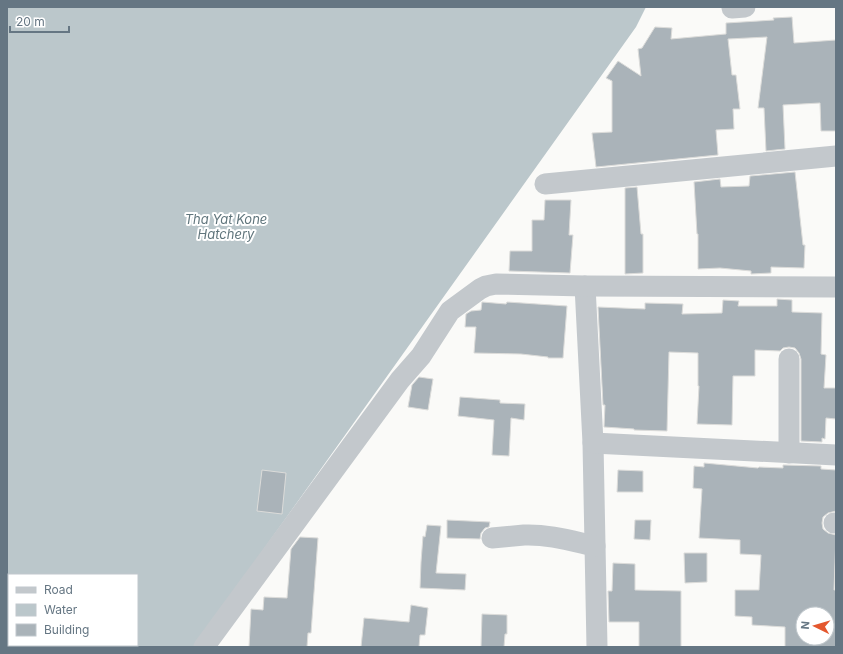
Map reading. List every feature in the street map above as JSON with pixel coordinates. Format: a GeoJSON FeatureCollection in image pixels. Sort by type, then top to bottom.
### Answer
{"type":"FeatureCollection","features":[{"type":"Feature","properties":{"kind":"street"},"geometry":{"type":"LineString","coordinates":[[545,184],[836,156]]}},
{"type":"Feature","properties":{"kind":"street"},"geometry":{"type":"LineString","coordinates":[[204,647],[400,380],[421,356],[450,311],[486,286],[496,284],[585,286],[836,287]]}},
{"type":"Feature","properties":{"kind":"street"},"geometry":{"type":"LineString","coordinates":[[585,286],[593,443],[597,647]]}},
{"type":"Feature","properties":{"kind":"street"},"geometry":{"type":"LineString","coordinates":[[789,453],[790,359]]}},
{"type":"Feature","properties":{"kind":"street"},"geometry":{"type":"LineString","coordinates":[[593,443],[836,456]]}},
{"type":"Feature","properties":{"kind":"street"},"geometry":{"type":"LineString","coordinates":[[492,538],[525,535],[595,546]]}},
{"type":"Feature","properties":{"kind":"water","name":"Tha Yat Kone Hatchery"},"geometry":{"type":"Polygon","coordinates":[[[7,7],[646,7],[636,27],[194,647],[7,647],[7,7]]]}},
{"type":"Feature","properties":{"kind":"building"},"geometry":{"type":"Polygon","coordinates":[[[792,17],[794,43],[836,40],[836,131],[821,131],[820,103],[783,105],[785,149],[766,151],[764,108],[758,108],[767,37],[728,39],[732,75],[736,75],[740,109],[733,109],[734,129],[716,130],[718,155],[596,167],[592,133],[612,132],[612,81],[606,78],[618,61],[641,76],[638,49],[642,48],[655,27],[672,28],[671,39],[726,34],[726,23],[774,20],[773,18],[792,17]]]}},
{"type":"Feature","properties":{"kind":"building"},"geometry":{"type":"Polygon","coordinates":[[[795,172],[803,245],[805,245],[804,268],[771,267],[771,273],[751,274],[751,271],[720,268],[698,269],[698,234],[694,182],[720,179],[721,187],[749,186],[750,176],[795,172]]]}},
{"type":"Feature","properties":{"kind":"building"},"geometry":{"type":"Polygon","coordinates":[[[637,187],[641,234],[643,234],[643,273],[625,274],[625,188],[637,187]]]}},
{"type":"Feature","properties":{"kind":"building"},"geometry":{"type":"Polygon","coordinates":[[[545,200],[571,200],[569,235],[573,235],[570,273],[509,271],[510,251],[532,251],[532,220],[544,220],[545,200]]]}},
{"type":"Feature","properties":{"kind":"building"},"geometry":{"type":"Polygon","coordinates":[[[777,299],[792,300],[792,312],[822,313],[821,354],[826,355],[824,388],[836,388],[836,419],[826,418],[825,439],[822,438],[822,442],[801,441],[801,359],[795,348],[789,347],[783,348],[780,351],[755,350],[755,376],[733,376],[732,425],[697,424],[699,386],[698,353],[669,352],[667,431],[604,427],[605,405],[603,405],[598,307],[645,309],[645,303],[683,304],[682,314],[722,313],[723,300],[739,301],[738,306],[777,306],[777,299]]]}},
{"type":"Feature","properties":{"kind":"building"},"geometry":{"type":"Polygon","coordinates":[[[482,302],[567,306],[563,358],[548,358],[521,354],[474,353],[476,327],[465,327],[466,314],[471,311],[481,310],[482,302]]]}},
{"type":"Feature","properties":{"kind":"building"},"geometry":{"type":"Polygon","coordinates":[[[419,377],[433,379],[428,410],[408,407],[412,385],[419,377]]]}},
{"type":"Feature","properties":{"kind":"building"},"geometry":{"type":"Polygon","coordinates":[[[460,397],[500,400],[500,403],[525,404],[524,420],[511,418],[509,456],[492,455],[494,420],[458,416],[460,397]]]}},
{"type":"Feature","properties":{"kind":"building"},"geometry":{"type":"Polygon","coordinates":[[[704,463],[758,468],[783,468],[783,465],[821,466],[821,469],[836,470],[836,511],[828,513],[823,517],[822,523],[823,529],[828,533],[836,535],[834,590],[836,590],[836,647],[785,647],[785,627],[752,625],[752,617],[735,616],[735,590],[759,590],[761,555],[740,554],[740,540],[699,538],[702,489],[693,488],[694,466],[704,467],[704,463]]]}},
{"type":"Feature","properties":{"kind":"building"},"geometry":{"type":"Polygon","coordinates":[[[262,470],[286,473],[282,514],[257,511],[262,470]]]}},
{"type":"Feature","properties":{"kind":"building"},"geometry":{"type":"Polygon","coordinates":[[[618,470],[643,471],[643,492],[617,492],[618,470]]]}},
{"type":"Feature","properties":{"kind":"building"},"geometry":{"type":"Polygon","coordinates":[[[447,520],[490,522],[489,527],[485,528],[481,533],[480,539],[447,538],[447,520]]]}},
{"type":"Feature","properties":{"kind":"building"},"geometry":{"type":"Polygon","coordinates":[[[635,520],[651,520],[650,540],[634,539],[635,520]]]}},
{"type":"Feature","properties":{"kind":"building"},"geometry":{"type":"Polygon","coordinates":[[[427,525],[441,526],[436,573],[466,574],[465,590],[420,588],[423,536],[425,537],[427,525]]]}},
{"type":"Feature","properties":{"kind":"building"},"geometry":{"type":"Polygon","coordinates":[[[300,537],[318,538],[311,633],[308,633],[307,647],[249,647],[251,609],[263,610],[264,597],[287,598],[291,549],[300,537]]]}},
{"type":"Feature","properties":{"kind":"building"},"geometry":{"type":"Polygon","coordinates":[[[684,553],[707,553],[707,582],[685,583],[684,553]]]}},
{"type":"Feature","properties":{"kind":"building"},"geometry":{"type":"Polygon","coordinates":[[[613,563],[635,564],[635,590],[681,591],[681,647],[639,647],[639,622],[609,622],[608,591],[612,591],[613,563]]]}},
{"type":"Feature","properties":{"kind":"building"},"geometry":{"type":"Polygon","coordinates":[[[411,605],[428,608],[425,635],[420,635],[419,647],[361,647],[364,618],[409,622],[411,605]]]}},
{"type":"Feature","properties":{"kind":"building"},"geometry":{"type":"Polygon","coordinates":[[[482,614],[507,615],[507,634],[505,634],[504,647],[481,647],[482,614]]]}}]}
